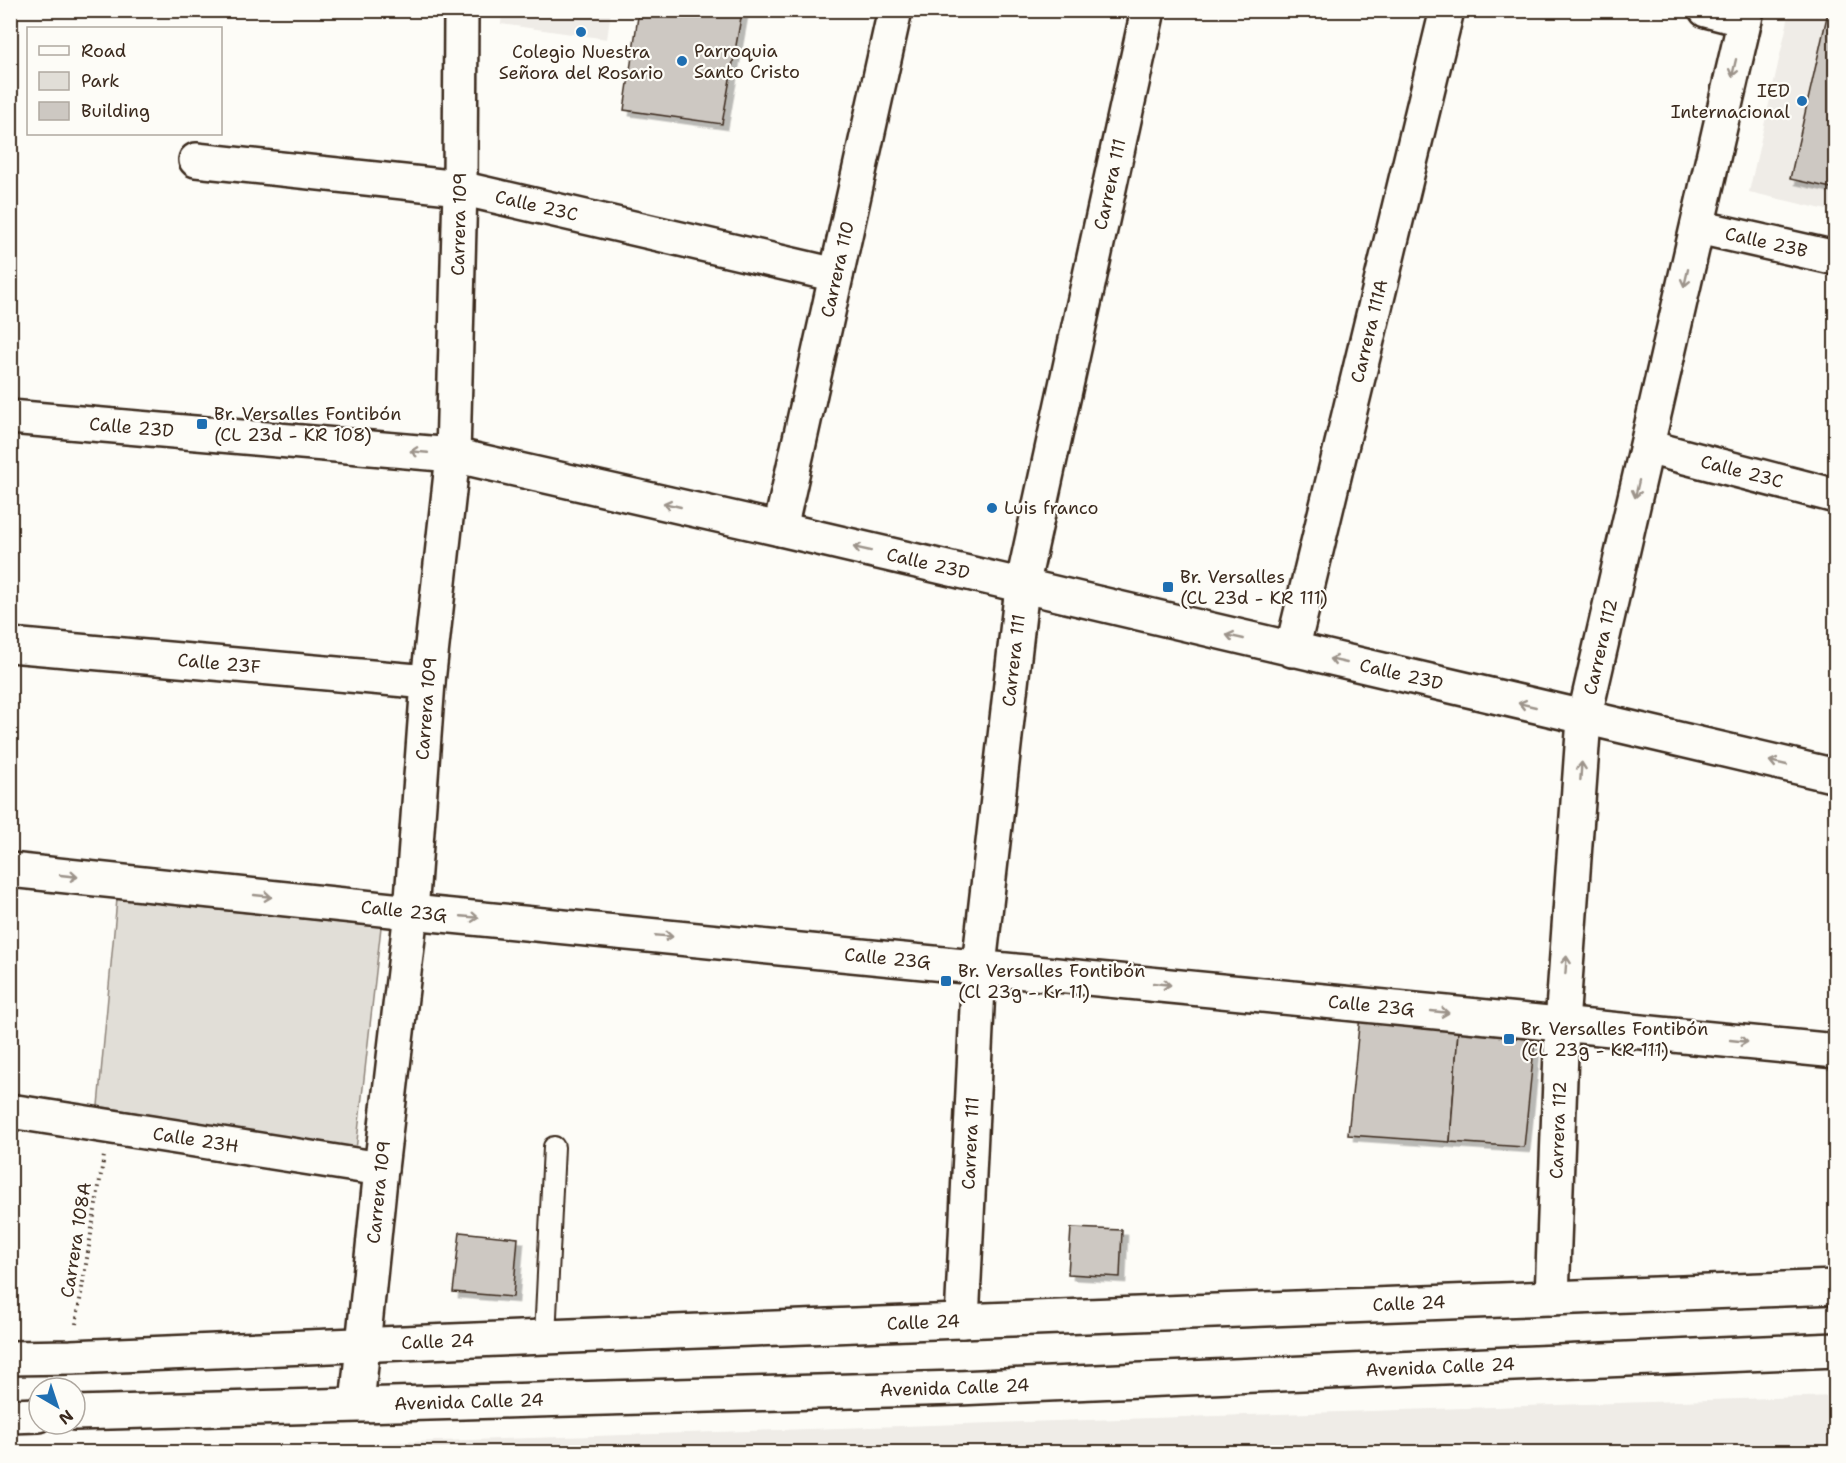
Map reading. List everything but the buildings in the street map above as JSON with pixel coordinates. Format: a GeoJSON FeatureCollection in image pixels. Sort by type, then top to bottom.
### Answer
{"type":"FeatureCollection","features":[{"type":"Feature","properties":{"kind":"street","name":"Carrera 109"},"geometry":{"type":"LineString","coordinates":[[357,1404],[381,1168],[411,912],[428,682],[453,455],[460,188],[461,10]]}},
{"type":"Feature","properties":{"kind":"street","name":"Carrera 110"},"geometry":{"type":"LineString","coordinates":[[780,529],[895,10]]}},
{"type":"Feature","properties":{"kind":"street","name":"Carrera 111"},"geometry":{"type":"LineString","coordinates":[[962,1321],[979,966],[1022,587],[1148,10]]}},
{"type":"Feature","properties":{"kind":"street","name":"Carrera 111A"},"geometry":{"type":"LineString","coordinates":[[1292,650],[1447,10]]}},
{"type":"Feature","properties":{"kind":"street"},"geometry":{"type":"LineString","coordinates":[[1706,10],[1746,15]]}},
{"type":"Feature","properties":{"kind":"street","name":"Carrera 112"},"geometry":{"type":"LineString","coordinates":[[1552,1298],[1562,1024],[1584,719],[1746,15]]}},
{"type":"Feature","properties":{"kind":"street","name":"Calle 23C"},"geometry":{"type":"LineString","coordinates":[[196,160],[460,188],[836,275]]}},
{"type":"Feature","properties":{"kind":"street","name":"Calle 23B"},"geometry":{"type":"LineString","coordinates":[[1698,227],[1836,258]]}},
{"type":"Feature","properties":{"kind":"street","name":"Calle 23D"},"geometry":{"type":"LineString","coordinates":[[10,417],[453,455],[780,529],[1584,719],[1836,776]]}},
{"type":"Feature","properties":{"kind":"street","name":"Calle 23C"},"geometry":{"type":"LineString","coordinates":[[1647,447],[1836,496]]}},
{"type":"Feature","properties":{"kind":"street","name":"Calle 23F"},"geometry":{"type":"LineString","coordinates":[[10,645],[428,682]]}},
{"type":"Feature","properties":{"kind":"street","name":"Calle 23G"},"geometry":{"type":"LineString","coordinates":[[10,870],[411,912],[1836,1051]]}},
{"type":"Feature","properties":{"kind":"street","name":"Calle 23H"},"geometry":{"type":"LineString","coordinates":[[10,1111],[381,1168]]}},
{"type":"Feature","properties":{"kind":"street","name":"Calle 24"},"geometry":{"type":"LineString","coordinates":[[10,1358],[1836,1287]]}},
{"type":"Feature","properties":{"kind":"street","name":"Avenida Calle 24"},"geometry":{"type":"LineString","coordinates":[[87,1413],[958,1388],[1836,1350]]}},
{"type":"Feature","properties":{"kind":"street"},"geometry":{"type":"LineString","coordinates":[[10,1416],[27,1415]]}},
{"type":"Feature","properties":{"kind":"lane"},"geometry":{"type":"LineString","coordinates":[[545,1336],[554,1147]]}},
{"type":"Feature","properties":{"kind":"path","name":"Carrera 108A"},"geometry":{"type":"LineString","coordinates":[[71,1357],[108,1127]]}},
{"type":"Feature","properties":{"kind":"shaded area","name":"Colegio Nuestra Señora del Rosario"},"geometry":{"type":"Polygon","coordinates":[[[502,10],[611,11],[607,39],[501,24],[502,10]]]}},
{"type":"Feature","properties":{"kind":"shaded area","name":"IED Internacional"},"geometry":{"type":"Polygon","coordinates":[[[1790,11],[1835,11],[1835,212],[1749,192],[1790,11]]]}},
{"type":"Feature","properties":{"kind":"shaded area"},"geometry":{"type":"Polygon","coordinates":[[[1835,1396],[1835,1452],[97,1452],[1835,1396]]]}},
{"type":"Feature","properties":{"kind":"green space"},"geometry":{"type":"Polygon","coordinates":[[[117,899],[381,927],[356,1150],[98,1106],[117,899]]]}},
{"type":"Feature","properties":{"kind":"place","name":"Colegio Nuestra Señora del Rosario"},"geometry":{"type":"Point","coordinates":[581,32]}},
{"type":"Feature","properties":{"kind":"place","name":"Parroquia Santo Cristo"},"geometry":{"type":"Point","coordinates":[682,61]}},
{"type":"Feature","properties":{"kind":"place","name":"IED Internacional"},"geometry":{"type":"Point","coordinates":[1802,101]}},
{"type":"Feature","properties":{"kind":"place","name":"Br. Versalles Fontibón (CL 23d - KR 108)"},"geometry":{"type":"Point","coordinates":[202,424]}},
{"type":"Feature","properties":{"kind":"place","name":"Luis franco"},"geometry":{"type":"Point","coordinates":[992,508]}},
{"type":"Feature","properties":{"kind":"place","name":"Br. Versalles (CL 23d - KR 111)"},"geometry":{"type":"Point","coordinates":[1168,587]}},
{"type":"Feature","properties":{"kind":"place","name":"Br. Versalles Fontibón (Cl 23g - Kr 11)"},"geometry":{"type":"Point","coordinates":[946,981]}},
{"type":"Feature","properties":{"kind":"place","name":"Br. Versalles Fontibón (CL 23g - KR 111)"},"geometry":{"type":"Point","coordinates":[1509,1039]}}]}
